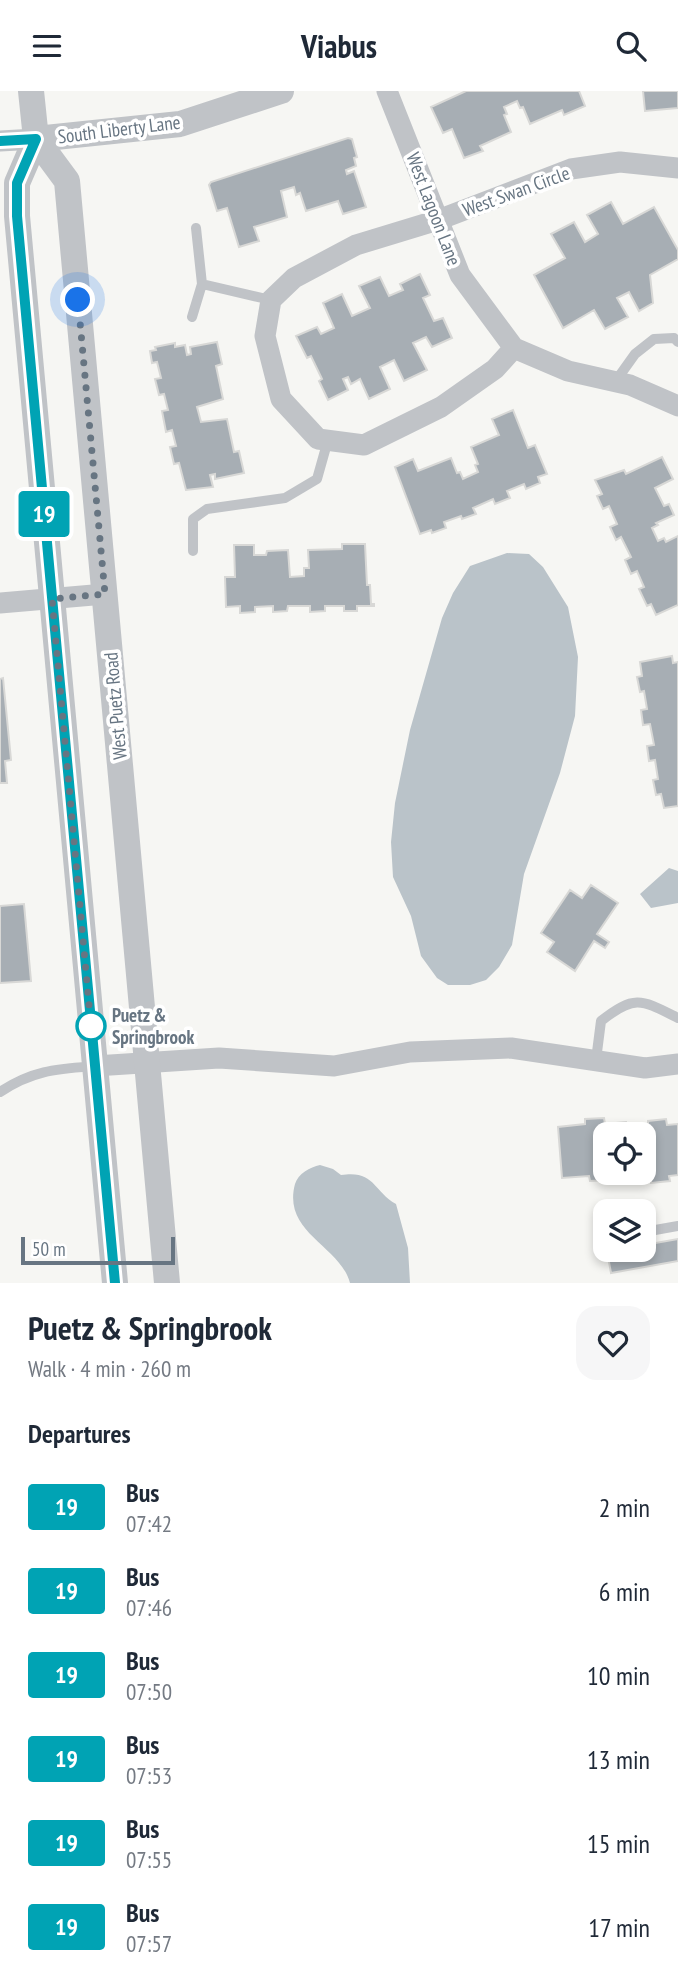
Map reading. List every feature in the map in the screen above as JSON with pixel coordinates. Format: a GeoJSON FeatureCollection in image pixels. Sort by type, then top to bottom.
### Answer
{"type":"FeatureCollection","features":[{"type":"Feature","properties":{"kind":"street"},"geometry":{"type":"LineString","coordinates":[[31,91],[36,139],[17,183],[17,216],[115,1283]]}},
{"type":"Feature","properties":{"kind":"street","name":"South Liberty Lane"},"geometry":{"type":"LineString","coordinates":[[36,139],[180,124],[281,91]]}},
{"type":"Feature","properties":{"kind":"street","name":"West Lagoon Lane"},"geometry":{"type":"LineString","coordinates":[[387,91],[460,275],[514,348]]}},
{"type":"Feature","properties":{"kind":"street"},"geometry":{"type":"LineString","coordinates":[[0,141],[36,139]]}},
{"type":"Feature","properties":{"kind":"street","name":"West Puetz Road"},"geometry":{"type":"LineString","coordinates":[[36,139],[67,181],[167,1283]]}},
{"type":"Feature","properties":{"kind":"street","name":"West Swan Circle"},"geometry":{"type":"LineString","coordinates":[[438,220],[571,169],[620,162],[678,168]]}},
{"type":"Feature","properties":{"kind":"street"},"geometry":{"type":"LineString","coordinates":[[438,220],[356,245],[294,278],[271,300],[265,336],[281,399],[318,439],[364,445],[441,407],[495,369],[514,348],[568,370],[629,385],[678,406]]}},
{"type":"Feature","properties":{"kind":"street"},"geometry":{"type":"LineString","coordinates":[[0,603],[105,594]]}},
{"type":"Feature","properties":{"kind":"street"},"geometry":{"type":"LineString","coordinates":[[95,1066],[219,1058],[334,1066],[410,1052],[511,1048],[645,1067],[678,1064]]}},
{"type":"Feature","properties":{"kind":"lane"},"geometry":{"type":"LineString","coordinates":[[192,317],[202,284],[196,228]]}},
{"type":"Feature","properties":{"kind":"lane"},"geometry":{"type":"LineString","coordinates":[[202,284],[271,300]]}},
{"type":"Feature","properties":{"kind":"lane"},"geometry":{"type":"LineString","coordinates":[[615,382],[635,354],[654,339],[674,338],[678,342]]}},
{"type":"Feature","properties":{"kind":"lane"},"geometry":{"type":"LineString","coordinates":[[192,551],[193,519],[207,509],[285,498],[317,479],[328,440]]}},
{"type":"Feature","properties":{"kind":"lane"},"geometry":{"type":"LineString","coordinates":[[596,1060],[601,1021],[621,1005],[646,1003],[678,1018]]}},
{"type":"Feature","properties":{"kind":"lane"},"geometry":{"type":"LineString","coordinates":[[0,1092],[19,1079],[50,1070],[95,1066]]}},
{"type":"Feature","properties":{"kind":"lane"},"geometry":{"type":"LineString","coordinates":[[656,1230],[678,1226]]}},
{"type":"Feature","properties":{"kind":"shaded area"},"geometry":{"type":"Polygon","coordinates":[[[507,553],[529,554],[543,567],[568,607],[578,657],[575,716],[560,773],[524,874],[512,945],[499,967],[486,980],[470,985],[448,985],[437,978],[421,956],[411,916],[393,877],[391,842],[395,803],[410,730],[442,618],[453,593],[470,566],[507,553]]]}},
{"type":"Feature","properties":{"kind":"shaded area"},"geometry":{"type":"Polygon","coordinates":[[[669,868],[678,871],[678,903],[651,908],[640,894],[669,868]]]}},
{"type":"Feature","properties":{"kind":"shaded area"},"geometry":{"type":"Polygon","coordinates":[[[320,1165],[341,1175],[361,1175],[367,1178],[396,1204],[408,1248],[410,1283],[350,1283],[335,1258],[304,1227],[293,1201],[295,1184],[305,1171],[320,1165]]]}},
{"type":"Feature","properties":{"kind":"building"},"geometry":{"type":"Polygon","coordinates":[[[466,91],[579,91],[585,106],[564,115],[562,110],[530,124],[523,107],[520,108],[517,101],[504,107],[507,114],[504,115],[511,132],[480,146],[483,151],[464,158],[452,129],[443,133],[431,107],[466,91]]]}},
{"type":"Feature","properties":{"kind":"building"},"geometry":{"type":"Polygon","coordinates":[[[643,91],[678,91],[678,108],[645,111],[643,91]]]}},
{"type":"Feature","properties":{"kind":"building"},"geometry":{"type":"Polygon","coordinates":[[[348,138],[352,139],[357,157],[354,158],[356,166],[346,170],[347,174],[354,171],[366,207],[343,214],[338,201],[306,211],[300,193],[296,195],[294,187],[281,191],[287,217],[254,227],[259,241],[239,247],[227,208],[217,211],[209,185],[211,182],[348,138]]]}},
{"type":"Feature","properties":{"kind":"building"},"geometry":{"type":"Polygon","coordinates":[[[611,202],[623,224],[654,207],[678,250],[678,259],[650,275],[653,303],[639,311],[629,292],[617,298],[628,317],[605,329],[594,310],[563,328],[534,275],[565,258],[551,234],[574,222],[585,242],[598,234],[587,215],[611,202]]]}},
{"type":"Feature","properties":{"kind":"building"},"geometry":{"type":"Polygon","coordinates":[[[420,274],[430,295],[423,298],[434,321],[443,318],[452,338],[432,347],[426,337],[413,343],[427,370],[404,381],[394,360],[380,367],[390,389],[369,399],[360,379],[351,384],[348,377],[343,379],[348,390],[328,400],[311,356],[307,358],[296,336],[317,327],[321,334],[334,328],[323,303],[342,294],[352,316],[370,308],[359,286],[380,277],[389,296],[403,290],[400,284],[420,274]]]}},
{"type":"Feature","properties":{"kind":"building"},"geometry":{"type":"Polygon","coordinates":[[[217,342],[222,364],[216,366],[223,399],[197,407],[201,422],[227,419],[234,452],[239,451],[244,473],[215,479],[215,474],[210,475],[213,487],[186,490],[179,463],[174,464],[170,447],[176,446],[172,430],[166,432],[162,411],[168,410],[164,394],[159,395],[155,379],[161,378],[157,362],[152,363],[150,351],[156,350],[155,347],[175,343],[175,347],[185,345],[187,355],[191,354],[190,347],[217,342]]]}},
{"type":"Feature","properties":{"kind":"building"},"geometry":{"type":"Polygon","coordinates":[[[513,410],[528,448],[535,445],[547,474],[538,477],[540,483],[526,489],[524,484],[507,491],[510,498],[495,504],[493,499],[473,508],[476,514],[444,522],[446,528],[420,534],[395,467],[413,459],[418,471],[451,458],[457,473],[460,472],[463,479],[478,472],[475,465],[478,464],[471,447],[499,435],[492,419],[513,410]]]}},
{"type":"Feature","properties":{"kind":"building"},"geometry":{"type":"Polygon","coordinates":[[[662,457],[673,479],[655,488],[664,506],[669,504],[674,515],[656,523],[658,525],[652,528],[658,541],[664,538],[666,542],[678,536],[678,605],[656,615],[651,604],[647,606],[639,589],[644,587],[637,571],[631,574],[625,560],[631,557],[621,537],[616,540],[610,527],[617,524],[609,506],[603,509],[597,496],[602,494],[595,480],[624,470],[626,474],[662,457]]]}},
{"type":"Feature","properties":{"kind":"building"},"geometry":{"type":"Polygon","coordinates":[[[342,544],[365,544],[367,585],[370,585],[371,604],[374,606],[357,606],[357,611],[344,611],[344,606],[325,606],[325,611],[310,612],[310,606],[288,606],[287,611],[273,612],[273,606],[255,607],[255,612],[240,613],[240,606],[226,607],[225,577],[235,577],[234,545],[254,545],[254,555],[288,550],[290,577],[304,576],[304,568],[309,568],[308,550],[342,549],[342,544]]]}},
{"type":"Feature","properties":{"kind":"building"},"geometry":{"type":"Polygon","coordinates":[[[672,656],[673,663],[678,662],[678,806],[664,808],[661,794],[656,795],[653,780],[658,779],[655,760],[649,761],[647,746],[654,745],[650,724],[643,725],[641,710],[647,709],[644,691],[640,692],[637,677],[642,676],[640,662],[672,656]]]}},
{"type":"Feature","properties":{"kind":"building"},"geometry":{"type":"Polygon","coordinates":[[[3,678],[11,760],[5,761],[7,783],[0,783],[0,679],[3,678]]]}},
{"type":"Feature","properties":{"kind":"building"},"geometry":{"type":"Polygon","coordinates":[[[591,885],[618,903],[597,934],[609,942],[605,948],[594,941],[575,971],[547,952],[554,942],[541,933],[570,890],[582,898],[591,885]]]}},
{"type":"Feature","properties":{"kind":"building"},"geometry":{"type":"Polygon","coordinates":[[[24,904],[31,981],[0,983],[0,906],[24,904]]]}},
{"type":"Feature","properties":{"kind":"building"},"geometry":{"type":"Polygon","coordinates":[[[604,1118],[605,1122],[593,1122],[593,1181],[590,1181],[589,1176],[562,1178],[558,1127],[585,1124],[585,1119],[604,1118]]]}},
{"type":"Feature","properties":{"kind":"building"},"geometry":{"type":"Polygon","coordinates":[[[666,1119],[667,1125],[678,1124],[678,1175],[669,1176],[670,1181],[656,1182],[656,1122],[648,1121],[666,1119]]]}},
{"type":"Feature","properties":{"kind":"building"},"geometry":{"type":"Polygon","coordinates":[[[678,1239],[678,1261],[611,1273],[609,1262],[656,1262],[656,1243],[678,1239]]]}},
{"type":"Feature","properties":{"kind":"bus line","name":"19"},"geometry":{"type":"LineString","coordinates":[[0,141],[36,139],[17,183],[17,216],[115,1283]]}},
{"type":"Feature","properties":{"kind":"place","name":"Puetz & Springbrook"},"geometry":{"type":"Point","coordinates":[91,1026]}},
{"type":"Feature","properties":{"kind":"route"},"geometry":{"type":"LineString","coordinates":[[78,300],[105,594],[52,599],[92,1038],[91,1026]]}}]}
